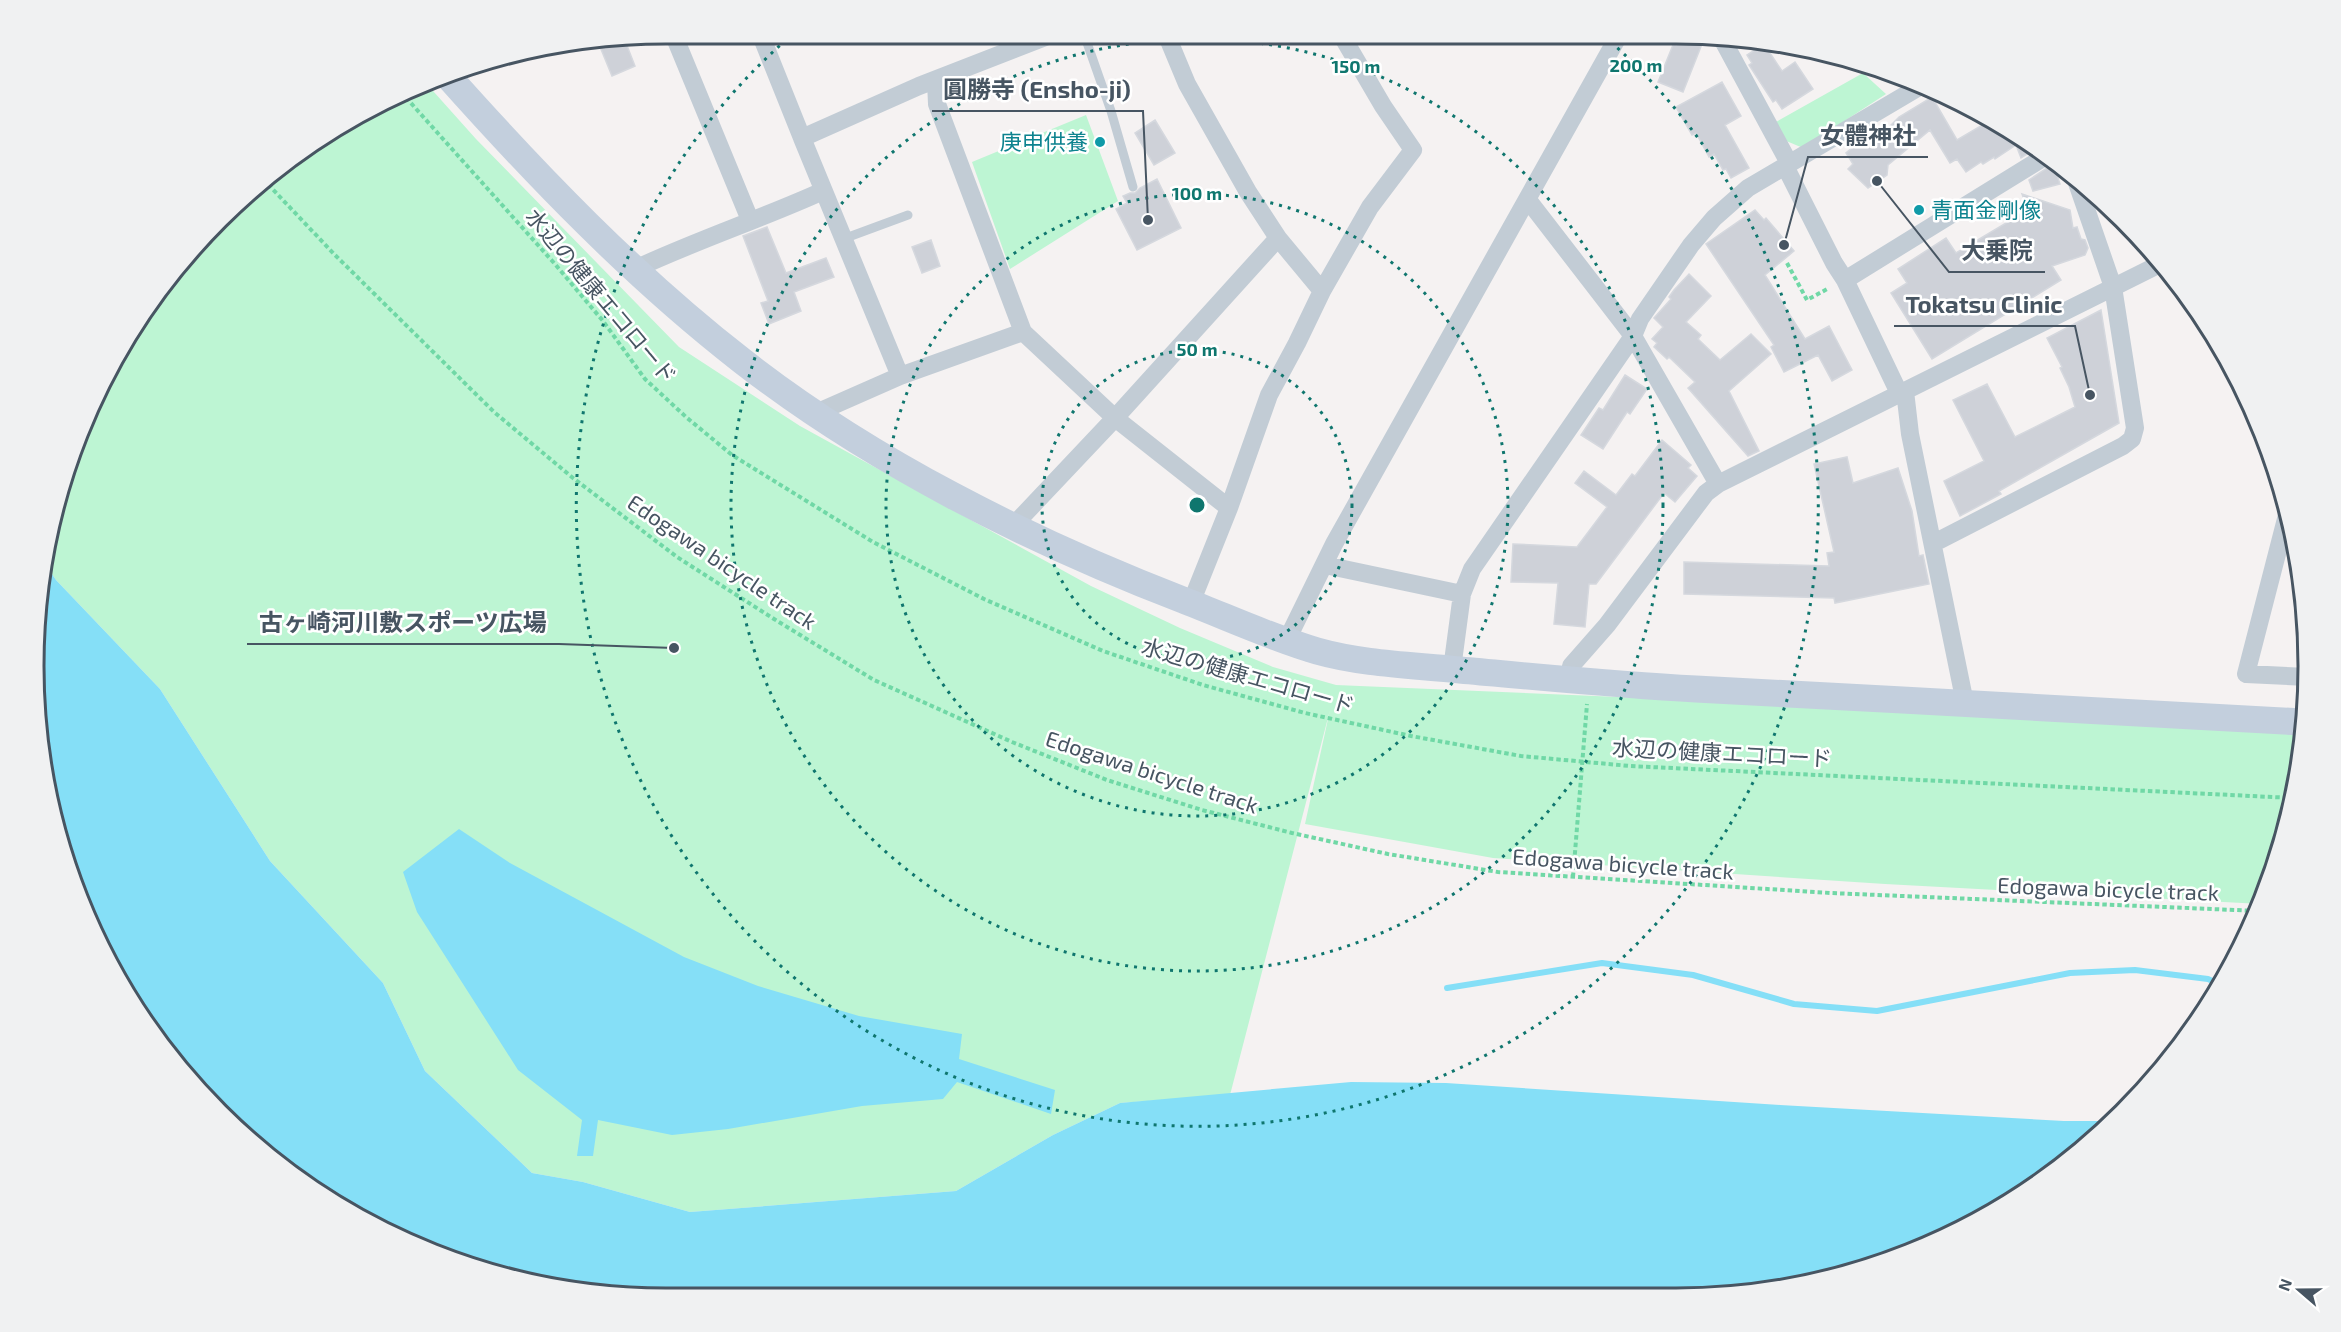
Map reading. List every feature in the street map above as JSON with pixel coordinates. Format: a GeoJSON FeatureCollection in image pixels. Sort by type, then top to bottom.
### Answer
{"type":"FeatureCollection","features":[{"type":"Feature","properties":{"kind":"street"},"geometry":{"type":"LineString","coordinates":[[677,44],[750,220]]}},
{"type":"Feature","properties":{"kind":"street"},"geometry":{"type":"LineString","coordinates":[[764,44],[900,376]]}},
{"type":"Feature","properties":{"kind":"street"},"geometry":{"type":"LineString","coordinates":[[801,138],[1028,44]]}},
{"type":"Feature","properties":{"kind":"street"},"geometry":{"type":"LineString","coordinates":[[1170,44],[1187,84],[1248,192],[1278,238],[1322,291]]}},
{"type":"Feature","properties":{"kind":"street"},"geometry":{"type":"LineString","coordinates":[[1191,603],[1229,508],[1269,394],[1322,291],[1370,207],[1413,150],[1377,96],[1347,44]]}},
{"type":"Feature","properties":{"kind":"street"},"geometry":{"type":"LineString","coordinates":[[1287,640],[1449,335],[1528,200],[1614,44]]}},
{"type":"Feature","properties":{"kind":"street"},"geometry":{"type":"LineString","coordinates":[[1731,47],[1834,263],[1845,280],[1902,392],[1965,703]]}},
{"type":"Feature","properties":{"kind":"street"},"geometry":{"type":"LineString","coordinates":[[936,81],[937,104],[1023,332],[1115,418],[1229,508]]}},
{"type":"Feature","properties":{"kind":"street"},"geometry":{"type":"LineString","coordinates":[[453,82],[548,184],[635,269],[743,362],[816,412],[903,467],[1012,526],[1123,577],[1316,651],[1352,658],[1452,669],[1579,690],[1608,684],[2294,723]]}},
{"type":"Feature","properties":{"kind":"street"},"geometry":{"type":"LineString","coordinates":[[1452,669],[1462,594],[1472,569],[1633,336],[1640,319],[1685,254],[1714,218],[1748,188],[1913,91]]}},
{"type":"Feature","properties":{"kind":"street"},"geometry":{"type":"LineString","coordinates":[[1845,280],[2038,161]]}},
{"type":"Feature","properties":{"kind":"street"},"geometry":{"type":"LineString","coordinates":[[635,269],[685,245],[823,191]]}},
{"type":"Feature","properties":{"kind":"street"},"geometry":{"type":"LineString","coordinates":[[1934,543],[2123,446],[2132,439],[2135,428],[2113,287],[2081,195]]}},
{"type":"Feature","properties":{"kind":"street"},"geometry":{"type":"LineString","coordinates":[[1528,200],[1633,336],[1718,484]]}},
{"type":"Feature","properties":{"kind":"street"},"geometry":{"type":"LineString","coordinates":[[1012,526],[1115,418],[1278,238]]}},
{"type":"Feature","properties":{"kind":"street"},"geometry":{"type":"LineString","coordinates":[[1579,690],[1570,666],[1606,625],[1706,493],[1718,484],[2153,268]]}},
{"type":"Feature","properties":{"kind":"street"},"geometry":{"type":"LineString","coordinates":[[816,412],[900,376],[1023,332]]}},
{"type":"Feature","properties":{"kind":"street"},"geometry":{"type":"LineString","coordinates":[[2283,533],[2246,674],[2297,677]]}},
{"type":"Feature","properties":{"kind":"street"},"geometry":{"type":"LineString","coordinates":[[1325,565],[1462,594]]}},
{"type":"Feature","properties":{"kind":"lane"},"geometry":{"type":"LineString","coordinates":[[1087,44],[1111,111],[1133,188]]}},
{"type":"Feature","properties":{"kind":"lane"},"geometry":{"type":"LineString","coordinates":[[843,239],[908,215]]}},
{"type":"Feature","properties":{"kind":"path","name":"水辺の健康エコロード"},"geometry":{"type":"LineString","coordinates":[[408,100],[561,271],[603,321],[645,379],[732,455],[873,542],[1005,608],[1103,651],[1203,685],[1305,713],[1411,736],[1521,756],[1641,766],[2283,798]]}},
{"type":"Feature","properties":{"kind":"path","name":"Edogawa bicycle track"},"geometry":{"type":"LineString","coordinates":[[270,186],[334,254],[494,412],[573,478],[677,556],[874,680],[1012,742],[1107,780],[1202,810],[1389,854],[1498,872],[1831,893],[2247,910]]}},
{"type":"Feature","properties":{"kind":"path"},"geometry":{"type":"LineString","coordinates":[[1786,263],[1807,300],[1845,280]]}},
{"type":"Feature","properties":{"kind":"path"},"geometry":{"type":"LineString","coordinates":[[1573,877],[1582,761],[1579,690]]}},
{"type":"Feature","properties":{"kind":"green space"},"geometry":{"type":"Polygon","coordinates":[[[1863,73],[1886,94],[1803,148],[1784,140],[1774,123],[1863,73]]]}},
{"type":"Feature","properties":{"kind":"green space"},"geometry":{"type":"Polygon","coordinates":[[[432,90],[476,139],[679,347],[800,426],[1091,586],[1180,628],[1273,667],[1336,685],[2294,726],[2286,787],[2276,827],[2250,903],[1885,884],[1493,858],[1305,824],[1330,710],[1230,1095],[1120,1103],[1053,1135],[956,1191],[690,1212],[583,1182],[532,1173],[425,1071],[383,983],[270,861],[160,689],[51,573],[55,545],[77,466],[91,428],[127,355],[148,320],[172,287],[226,226],[287,172],[320,148],[355,127],[432,90]]]}},
{"type":"Feature","properties":{"kind":"green space"},"geometry":{"type":"Polygon","coordinates":[[[1086,115],[1118,201],[1010,269],[972,162],[1086,115]]]}},
{"type":"Feature","properties":{"kind":"water"},"geometry":{"type":"Polygon","coordinates":[[[51,573],[160,689],[270,861],[383,983],[425,1071],[532,1173],[583,1182],[690,1212],[956,1191],[1053,1135],[1120,1103],[1351,1082],[1446,1083],[2064,1121],[2099,1121],[2054,1160],[2021,1184],[1950,1224],[1913,1241],[1836,1267],[1796,1277],[1716,1287],[666,1288],[585,1283],[545,1277],[505,1267],[428,1241],[355,1205],[320,1184],[287,1160],[226,1106],[172,1045],[148,1012],[108,941],[91,904],[65,827],[55,787],[45,707],[44,666],[45,625],[51,573]]]}},
{"type":"Feature","properties":{"kind":"water"},"geometry":{"type":"Polygon","coordinates":[[[459,829],[510,863],[684,957],[758,986],[859,1016],[962,1034],[959,1059],[1055,1090],[1051,1114],[957,1082],[943,1099],[862,1106],[728,1129],[672,1135],[598,1120],[593,1156],[577,1156],[582,1120],[518,1070],[417,912],[403,872],[459,829]]]}},
{"type":"Feature","properties":{"kind":"building"},"geometry":{"type":"Polygon","coordinates":[[[1673,44],[1702,45],[1683,92],[1658,82],[1673,44]]]}},
{"type":"Feature","properties":{"kind":"building"},"geometry":{"type":"Polygon","coordinates":[[[627,45],[635,66],[612,76],[600,47],[627,45]]]}},
{"type":"Feature","properties":{"kind":"building"},"geometry":{"type":"Polygon","coordinates":[[[1756,49],[1769,51],[1782,71],[1795,62],[1813,89],[1782,109],[1776,100],[1773,102],[1749,65],[1752,63],[1747,55],[1756,49]]]}},
{"type":"Feature","properties":{"kind":"building"},"geometry":{"type":"Polygon","coordinates":[[[1722,82],[1741,116],[1725,125],[1749,168],[1731,178],[1726,169],[1723,170],[1714,154],[1709,157],[1696,133],[1692,135],[1676,107],[1722,82]]]}},
{"type":"Feature","properties":{"kind":"building"},"geometry":{"type":"Polygon","coordinates":[[[1929,99],[1934,101],[1957,140],[1982,125],[2016,145],[1995,159],[1994,157],[1983,164],[1981,162],[1966,172],[1957,159],[1950,163],[1930,130],[1888,165],[1887,175],[1868,188],[1848,169],[1853,164],[1846,153],[1858,143],[1873,138],[1877,139],[1899,117],[1929,99]]]}},
{"type":"Feature","properties":{"kind":"building"},"geometry":{"type":"Polygon","coordinates":[[[1155,120],[1175,153],[1154,165],[1135,133],[1155,120]]]}},
{"type":"Feature","properties":{"kind":"building"},"geometry":{"type":"Polygon","coordinates":[[[2016,145],[2028,153],[2021,158],[2016,145]]]}},
{"type":"Feature","properties":{"kind":"building"},"geometry":{"type":"Polygon","coordinates":[[[2048,167],[2057,174],[2060,184],[2033,191],[2029,180],[2048,167]]]}},
{"type":"Feature","properties":{"kind":"building"},"geometry":{"type":"Polygon","coordinates":[[[1157,179],[1181,228],[1137,250],[1116,209],[1127,203],[1123,196],[1135,193],[1157,179]]]}},
{"type":"Feature","properties":{"kind":"building"},"geometry":{"type":"Polygon","coordinates":[[[2022,194],[2070,210],[2073,228],[2077,227],[2081,239],[2085,240],[2088,248],[2085,255],[2052,266],[2061,280],[1932,359],[1891,293],[1907,283],[1898,269],[1946,238],[1956,253],[2028,210],[2022,194]]]}},
{"type":"Feature","properties":{"kind":"building"},"geometry":{"type":"Polygon","coordinates":[[[1755,210],[1764,220],[1766,218],[1794,251],[1765,275],[1805,339],[1829,326],[1852,370],[1832,381],[1818,355],[1784,372],[1771,347],[1774,345],[1706,244],[1755,210]]]}},
{"type":"Feature","properties":{"kind":"building"},"geometry":{"type":"Polygon","coordinates":[[[767,227],[786,273],[826,258],[834,277],[794,292],[801,311],[769,324],[761,303],[768,301],[743,236],[767,227]]]}},
{"type":"Feature","properties":{"kind":"building"},"geometry":{"type":"Polygon","coordinates":[[[931,240],[940,266],[922,273],[912,247],[931,240]]]}},
{"type":"Feature","properties":{"kind":"building"},"geometry":{"type":"Polygon","coordinates":[[[1689,274],[1711,296],[1686,322],[1701,335],[1698,339],[1720,360],[1751,334],[1771,354],[1729,391],[1759,451],[1748,456],[1688,388],[1695,382],[1669,357],[1667,359],[1654,347],[1657,343],[1652,339],[1663,327],[1654,318],[1689,274]]]}},
{"type":"Feature","properties":{"kind":"building"},"geometry":{"type":"Polygon","coordinates":[[[2101,310],[2119,423],[1999,491],[2001,494],[1960,516],[1944,481],[1984,461],[1953,400],[1987,384],[2015,437],[2075,407],[2060,368],[2062,367],[2047,338],[2101,310]]]}},
{"type":"Feature","properties":{"kind":"building"},"geometry":{"type":"Polygon","coordinates":[[[1625,375],[1647,389],[1630,414],[1627,412],[1603,449],[1581,435],[1599,408],[1603,410],[1625,375]]]}},
{"type":"Feature","properties":{"kind":"building"},"geometry":{"type":"Polygon","coordinates":[[[1662,440],[1691,465],[1688,468],[1697,476],[1675,502],[1664,493],[1596,584],[1589,584],[1585,627],[1554,624],[1558,583],[1511,582],[1513,544],[1577,547],[1607,507],[1575,483],[1584,471],[1616,495],[1632,474],[1635,476],[1662,440]]]}},
{"type":"Feature","properties":{"kind":"building"},"geometry":{"type":"Polygon","coordinates":[[[1847,457],[1853,483],[1898,468],[1912,511],[1919,556],[1923,555],[1929,584],[1835,603],[1834,598],[1684,594],[1684,562],[1829,566],[1827,553],[1834,552],[1814,464],[1847,457]]]}},
{"type":"Feature","properties":{"kind":"waterway"},"geometry":{"type":"LineString","coordinates":[[1447,988],[1602,963],[1693,975],[1794,1004],[1877,1011],[2070,973],[2135,970],[2212,981]]}},
{"type":"Feature","properties":{"kind":"place","name":"庚申供養"},"geometry":{"type":"Point","coordinates":[1100,142]}},
{"type":"Feature","properties":{"kind":"place","name":"大乗院"},"geometry":{"type":"Point","coordinates":[1877,181]}},
{"type":"Feature","properties":{"kind":"place","name":"青面金剛像"},"geometry":{"type":"Point","coordinates":[1919,210]}},
{"type":"Feature","properties":{"kind":"place","name":"圓勝寺 (Ensho-ji)"},"geometry":{"type":"Point","coordinates":[1148,220]}},
{"type":"Feature","properties":{"kind":"place","name":"女體神社"},"geometry":{"type":"Point","coordinates":[1784,245]}},
{"type":"Feature","properties":{"kind":"place","name":"Tokatsu Clinic"},"geometry":{"type":"Point","coordinates":[2090,395]}},
{"type":"Feature","properties":{"kind":"place","name":"古ヶ崎河川敷スポーツ広場"},"geometry":{"type":"Point","coordinates":[674,648]}}]}
